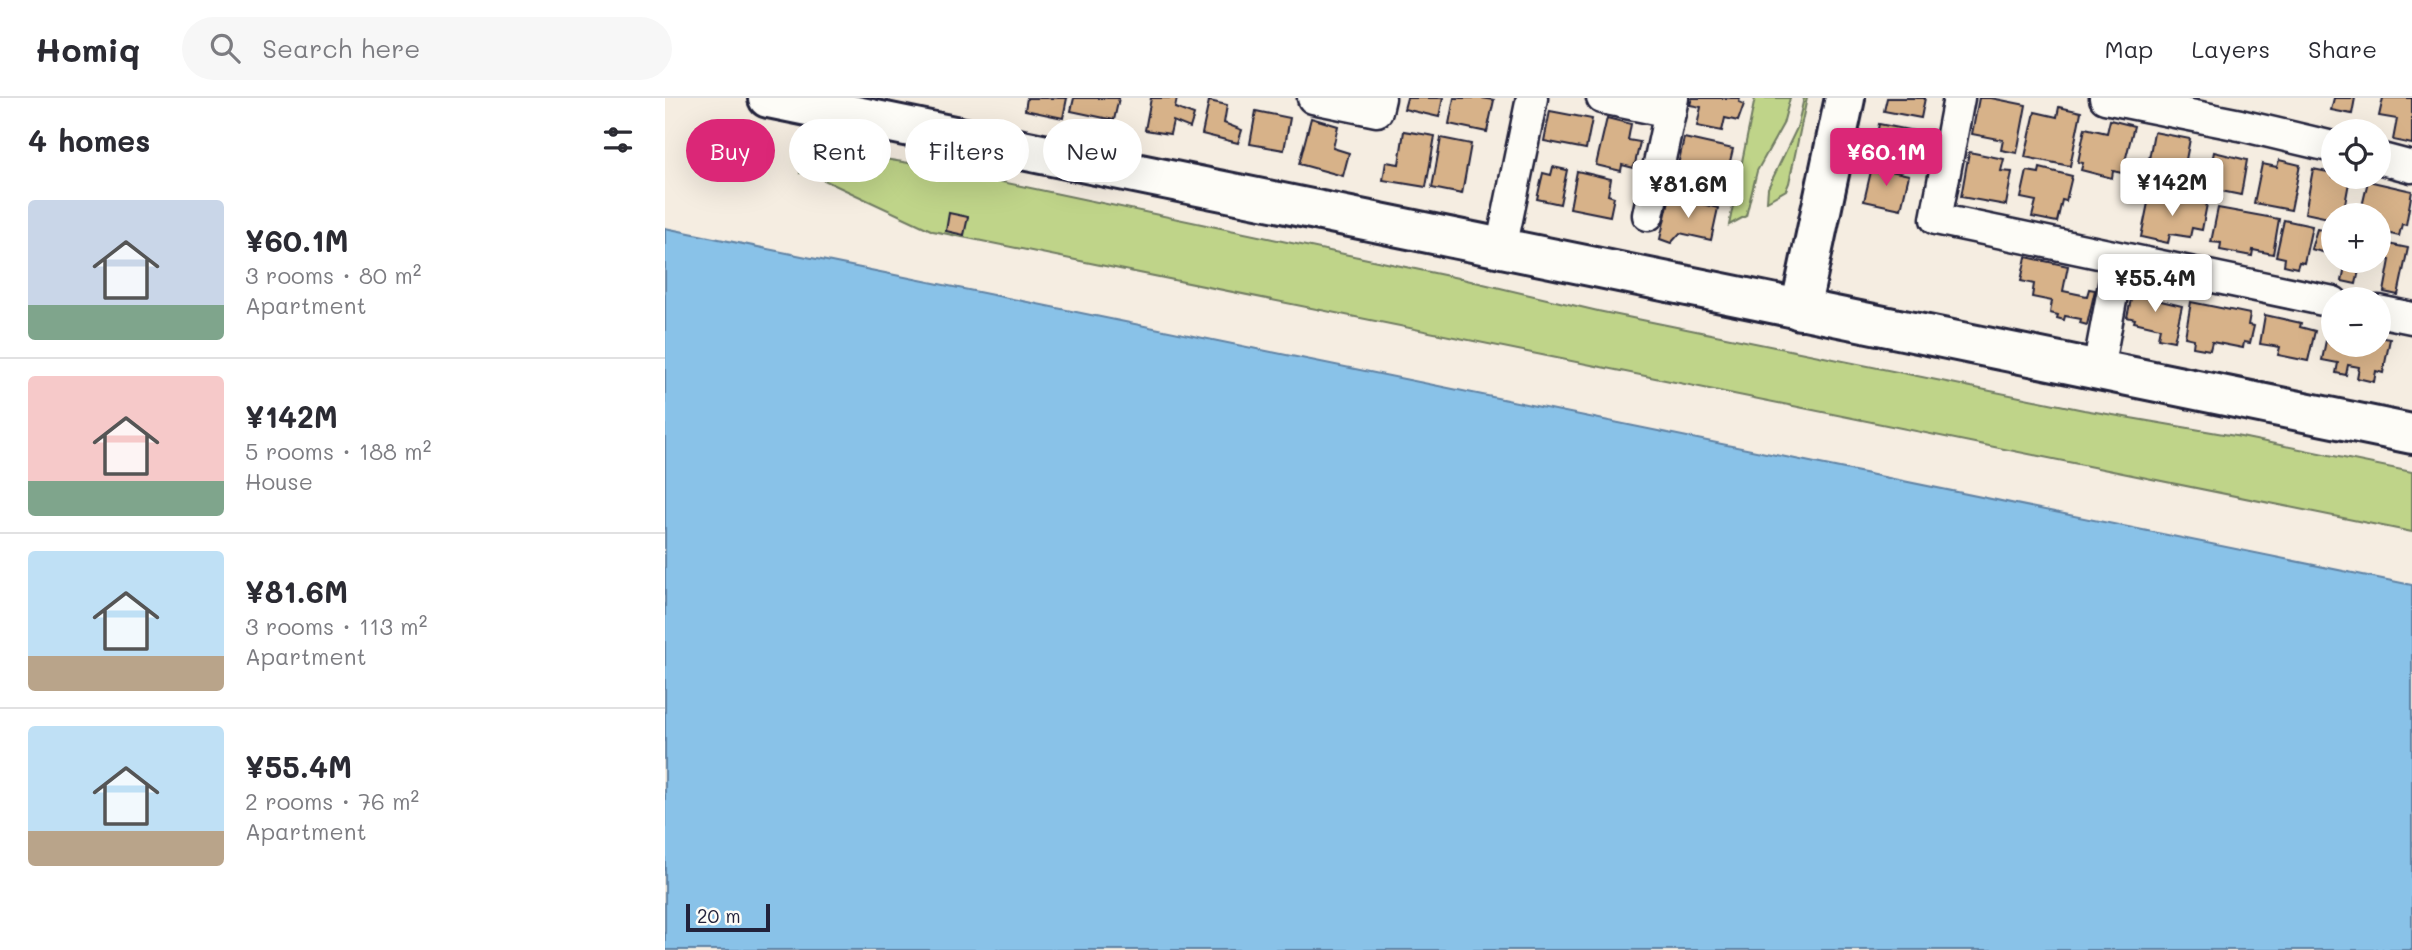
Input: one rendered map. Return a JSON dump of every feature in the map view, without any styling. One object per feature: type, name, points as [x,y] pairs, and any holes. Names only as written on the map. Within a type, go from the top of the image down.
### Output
[{"type":"street","points":[[768,98],[2412,434]]},
{"type":"street","points":[[1313,98],[1377,111],[1380,98]]},
{"type":"street","points":[[1501,249],[1532,98]]},
{"type":"street","points":[[1602,98],[1671,105],[1649,215]]},
{"type":"street","points":[[1800,310],[1845,98]]},
{"type":"street","points":[[1959,98],[1936,219],[2321,300]]},
{"type":"street","points":[[2105,98],[2241,125],[2321,145]]},
{"type":"street","points":[[2391,162],[2412,167]]},
{"type":"street","points":[[2098,369],[2119,258]]},
{"type":"street","points":[[2391,314],[2412,318]]},
{"type":"green space","points":[[1755,98],[1790,98],[1783,124],[1757,171],[1746,216],[1729,225]]},
{"type":"green space","points":[[1804,98],[1807,98],[1789,183],[1786,190],[1767,201],[1768,188],[1797,128]]},
{"type":"green space","points":[[891,160],[905,162],[905,182],[1002,182],[1458,278],[1598,311],[2084,410],[2241,437],[2412,472],[2412,532],[933,231],[828,182],[891,182]]},
{"type":"water","points":[[665,228],[2412,585],[2412,950],[665,950]]},
{"type":"building","points":[[1027,98],[1067,98],[1063,118],[1025,110]]},
{"type":"building","points":[[1074,98],[1119,98],[1114,119],[1071,111]]},
{"type":"building","points":[[1151,98],[1177,98],[1175,108],[1194,115],[1190,128],[1173,121],[1170,134],[1145,130]]},
{"type":"building","points":[[1407,98],[1443,98],[1439,117],[1404,109]]},
{"type":"building","points":[[1454,98],[1494,100],[1487,132],[1449,124]]},
{"type":"building","points":[[1692,98],[1740,98],[1739,102],[1744,104],[1738,121],[1725,118],[1722,131],[1697,126],[1701,107],[1690,105]]},
{"type":"building","points":[[1887,98],[1925,98],[1921,118],[1884,111]]},
{"type":"building","points":[[1979,98],[2026,105],[2017,153],[2001,150],[2003,140],[1972,134]]},
{"type":"building","points":[[2334,98],[2355,98],[2352,114],[2331,110]]},
{"type":"building","points":[[2383,98],[2412,98],[2412,144],[2393,140],[2397,119],[2379,116]]},
{"type":"building","points":[[1209,101],[1227,105],[1224,123],[1242,130],[1238,143],[1202,134]]},
{"type":"building","points":[[2059,107],[2081,112],[2070,166],[2025,157],[2035,112],[2057,117]]},
{"type":"building","points":[[1256,111],[1290,118],[1284,150],[1250,144]]},
{"type":"building","points":[[1550,111],[1592,119],[1586,149],[1544,141]]},
{"type":"building","points":[[1311,118],[1338,126],[1333,148],[1349,153],[1343,176],[1299,164]]},
{"type":"building","points":[[1607,118],[1631,124],[1628,140],[1640,142],[1634,168],[1622,165],[1621,171],[1596,165]]},
{"type":"building","points":[[2110,120],[2134,126],[2122,173],[2113,171],[2112,178],[2081,170],[2083,163],[2078,162],[2085,128],[2107,133]]},
{"type":"building","points":[[1879,124],[1919,132],[1913,161],[1901,159],[1899,165],[1872,160]]},
{"type":"building","points":[[1404,131],[1435,136],[1426,187],[1383,180],[1386,162],[1399,164]]},
{"type":"building","points":[[2154,132],[2190,139],[2184,170],[2194,172],[2190,190],[2145,181]]},
{"type":"building","points":[[1441,138],[1471,144],[1462,194],[1432,188]]},
{"type":"building","points":[[1684,138],[1733,149],[1723,191],[1688,182],[1692,169],[1678,165]]},
{"type":"building","points":[[1969,152],[2004,159],[2001,171],[2012,172],[2006,205],[1961,197]]},
{"type":"building","points":[[2214,152],[2247,160],[2241,195],[2206,188]]},
{"type":"building","points":[[2279,160],[2300,165],[2291,210],[2254,203],[2262,164],[2277,167]]},
{"type":"building","points":[[1553,167],[1567,170],[1560,204],[1537,199],[1543,173],[1551,175]]},
{"type":"building","points":[[1872,167],[1909,175],[1901,209],[1864,201]]},
{"type":"building","points":[[2040,168],[2072,176],[2057,222],[2032,217],[2036,201],[2021,198],[2027,171],[2039,173]]},
{"type":"building","points":[[2313,169],[2321,171],[2321,189],[2348,189],[2345,203],[2321,203],[2321,216],[2305,213]]},
{"type":"building","points":[[1577,171],[1611,179],[1608,195],[1614,197],[1610,216],[1570,208]]},
{"type":"building","points":[[2391,186],[2412,191],[2406,225],[2402,224],[2399,236],[2391,234],[2391,203],[2363,203],[2366,189],[2391,189]]},
{"type":"building","points":[[2150,193],[2207,204],[2202,230],[2192,228],[2190,237],[2170,234],[2168,243],[2141,237]]},
{"type":"building","points":[[1670,196],[1718,208],[1711,240],[1680,233],[1671,243],[1660,239]]},
{"type":"building","points":[[2218,208],[2279,219],[2273,254],[2253,250],[2252,256],[2220,250],[2221,243],[2211,242]]},
{"type":"building","points":[[949,213],[968,217],[964,235],[946,231]]},
{"type":"building","points":[[2284,220],[2312,226],[2304,263],[2299,262],[2297,268],[2284,265],[2285,258],[2276,256]]},
{"type":"building","points":[[2317,229],[2321,230],[2321,252],[2311,249]]},
{"type":"building","points":[[2391,245],[2408,248],[2398,295],[2391,294],[2391,287],[2385,287],[2388,273],[2391,273]]},
{"type":"building","points":[[2026,257],[2068,266],[2063,291],[2087,296],[2089,289],[2095,290],[2087,325],[2080,323],[2081,319],[2065,316],[2064,320],[2057,318],[2058,315],[2050,313],[2052,301],[2032,297],[2034,284],[2021,281]]},
{"type":"building","points":[[2344,273],[2358,273],[2356,284],[2342,281]]},
{"type":"building","points":[[2135,282],[2143,283],[2140,296],[2182,306],[2174,341],[2158,338],[2160,328],[2134,322],[2135,319],[2127,317]]},
{"type":"building","points":[[2191,302],[2250,314],[2248,325],[2254,326],[2250,343],[2244,342],[2243,348],[2212,342],[2210,350],[2193,347],[2194,339],[2185,337]]},
{"type":"building","points":[[2265,315],[2301,323],[2300,327],[2315,331],[2308,361],[2278,355],[2280,347],[2260,344]]},
{"type":"building","points":[[2323,357],[2386,357],[2383,373],[2376,371],[2374,382],[2357,378],[2359,367],[2348,365],[2346,375],[2336,373],[2338,363],[2322,360]]}]
